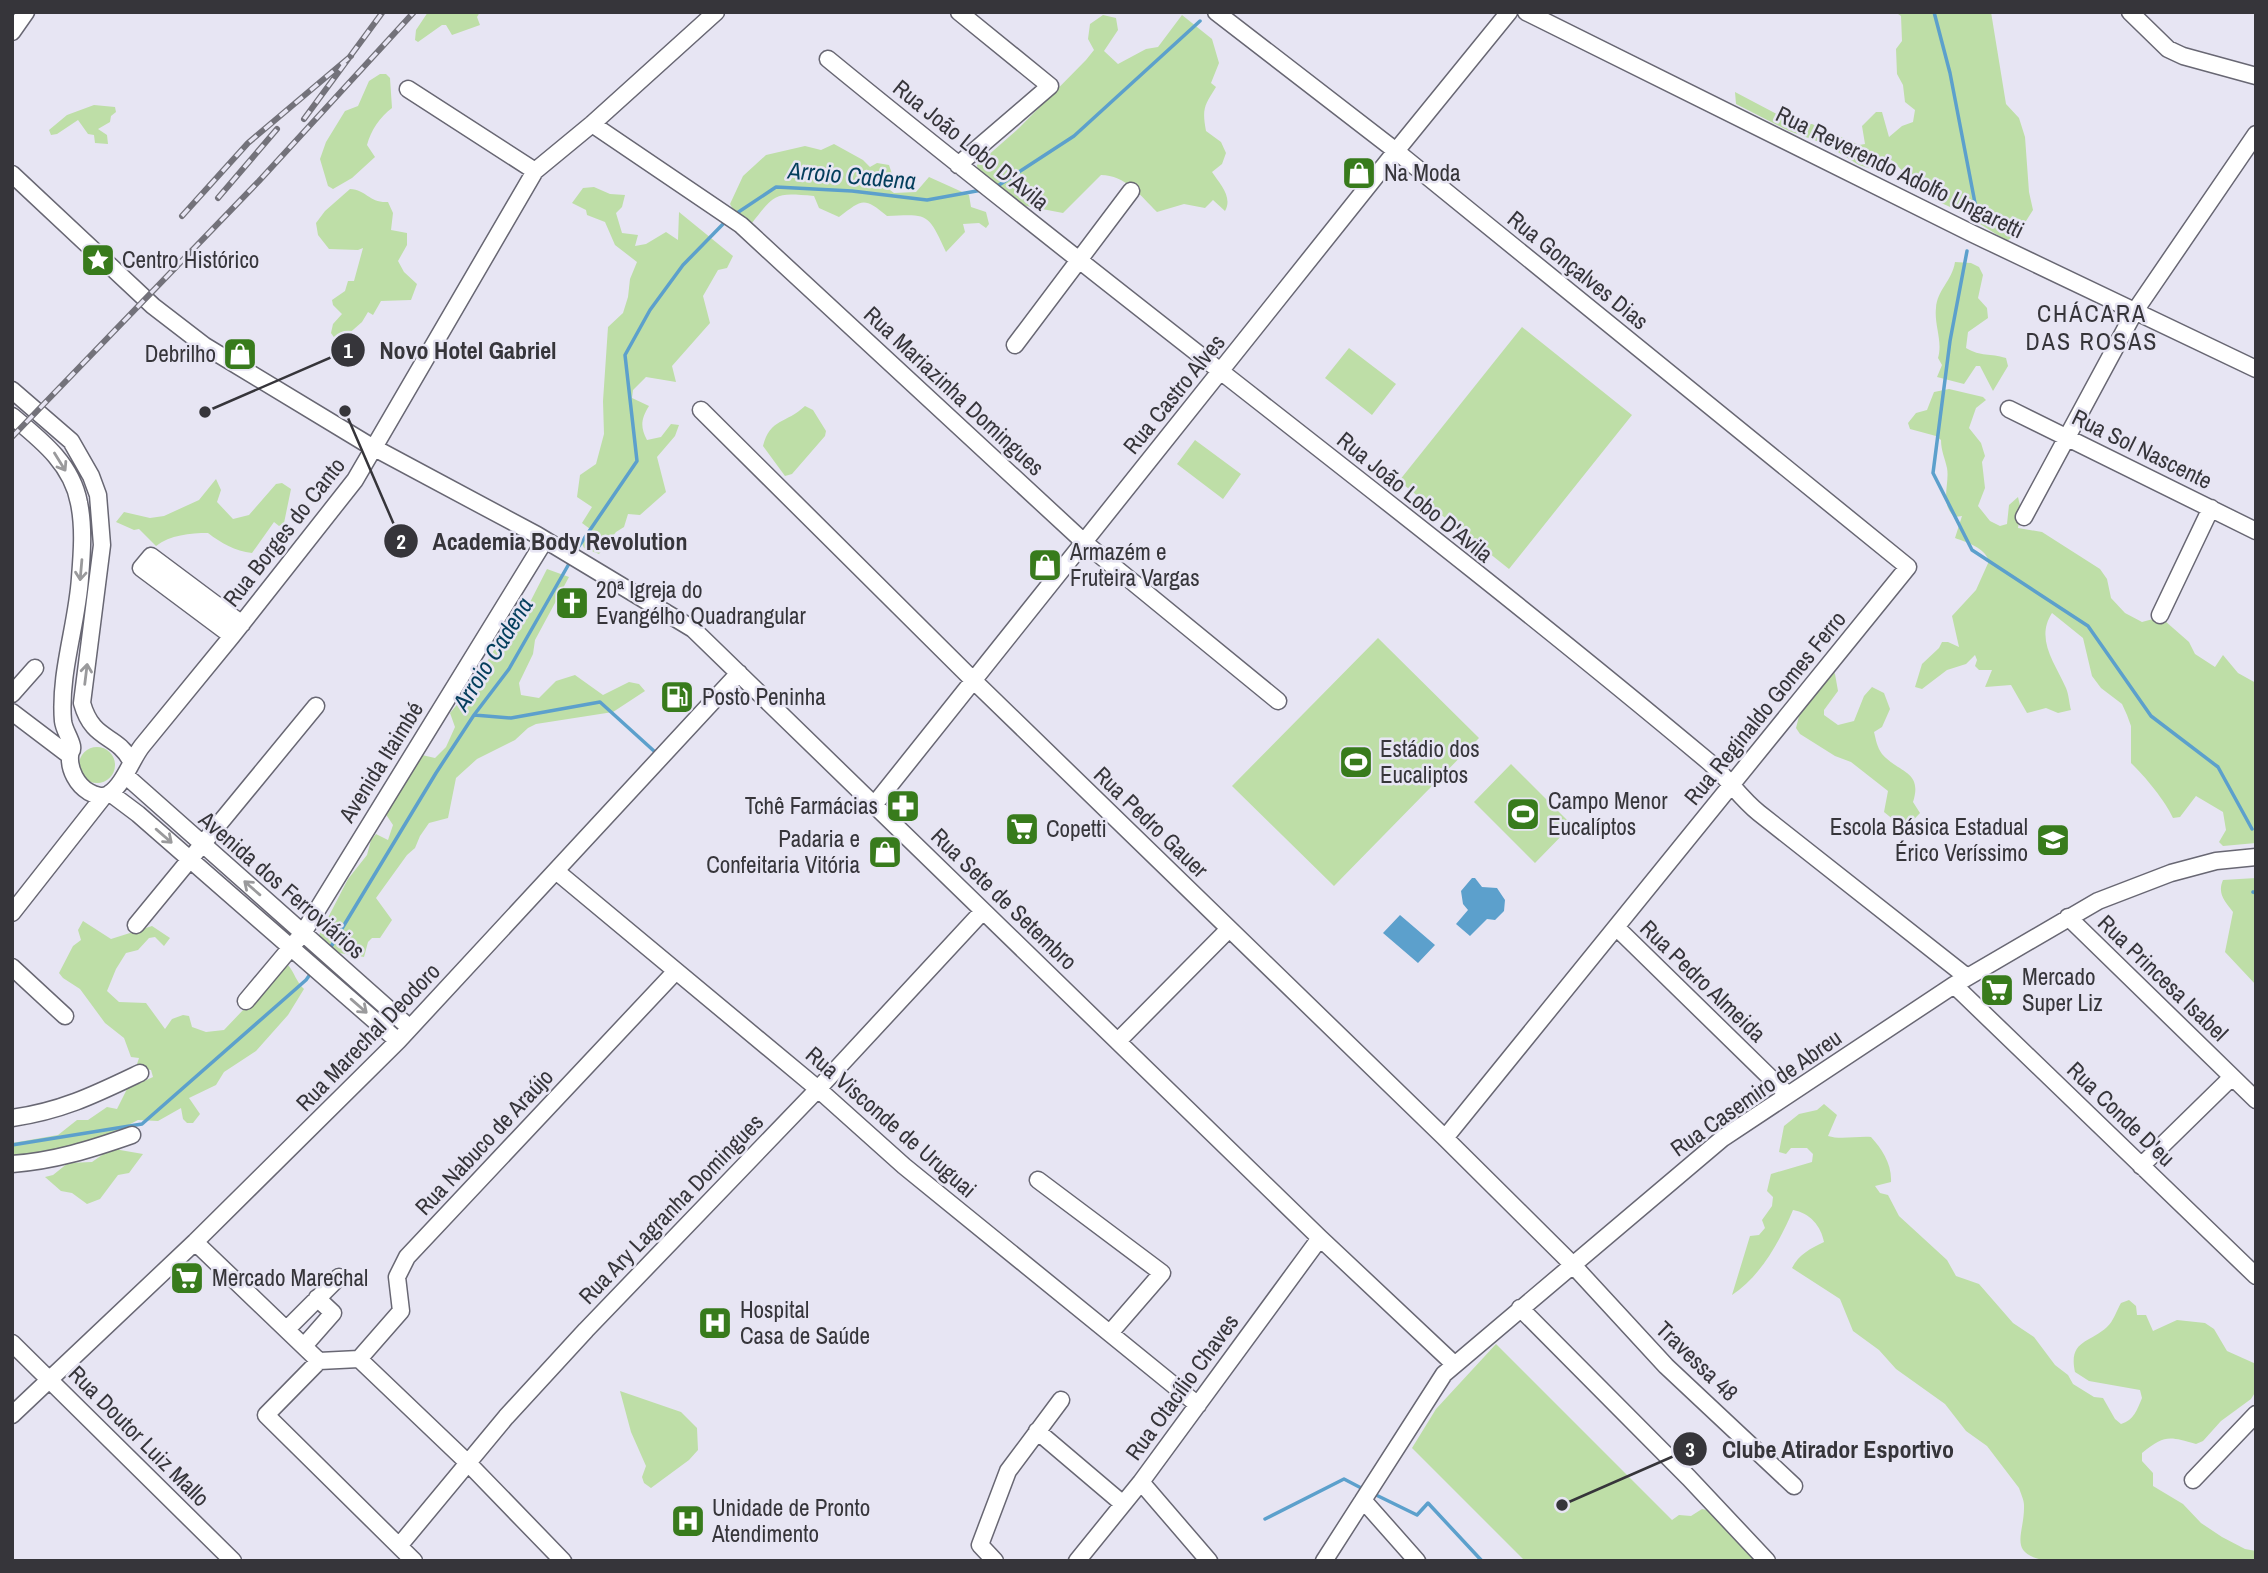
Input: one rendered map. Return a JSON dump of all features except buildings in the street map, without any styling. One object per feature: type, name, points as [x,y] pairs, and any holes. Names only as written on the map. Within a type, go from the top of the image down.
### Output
[{"type":"street","points":[[12,32],[26,12]]},
{"type":"street","name":"Rua Borges do Canto","points":[[128,768],[355,480],[536,171],[716,12]]},
{"type":"street","points":[[958,165],[1050,86],[959,12]]},
{"type":"street","name":"Rua Gonçalves Dias","points":[[1216,12],[1396,151],[1908,567]]},
{"type":"street","name":"Rua Castro Alves","points":[[874,805],[1509,12]]},
{"type":"street","name":"Rua Reverendo Adolfo Ungaretti","points":[[1526,12],[1971,233],[2256,369]]},
{"type":"street","points":[[2130,12],[2168,49],[2256,76]]},
{"type":"street","name":"Rua João Lobo D'Avila","points":[[828,59],[992,193],[1222,371],[1712,765],[1759,813],[1960,981]]},
{"type":"street","points":[[408,89],[536,171]]},
{"type":"street","name":"Rua Mariazinha Domingues","points":[[592,124],[741,225],[1085,543],[1278,701]]},
{"type":"street","points":[[2024,517],[2135,311],[2256,134]]},
{"type":"street","name":"Rua Sete de Setembro","points":[[12,174],[153,306],[205,346],[375,448],[545,540],[693,629],[1320,1238],[1454,1364]]},
{"type":"street","points":[[1015,345],[1131,191]]},
{"type":"street","name":"Avenida dos Ferroviários","points":[[12,390],[71,441],[91,475],[98,495],[102,545],[82,703],[86,719],[101,736],[126,752],[128,768],[202,844],[410,1028]]},
{"type":"street","name":"Rua Sol Nascente","points":[[2009,409],[2256,531]]},
{"type":"street","name":"Rua Pedro Gauer","points":[[701,410],[974,681],[1446,1138],[1572,1265]]},
{"type":"street","name":"Avenida dos Ferroviários","points":[[12,416],[54,452],[69,476],[79,502],[82,557],[62,696],[63,724],[72,752],[72,772],[81,786],[91,794],[107,795],[138,814],[398,1041]]},
{"type":"street","points":[[2160,615],[2211,508]]},
{"type":"street","name":"Avenida Itaimbé","points":[[246,1001],[309,938],[545,540]]},
{"type":"street","points":[[151,556],[237,630],[141,568],[151,556]]},
{"type":"street","name":"Rua Reginaldo Gomes Ferro","points":[[1446,1138],[1908,567]]},
{"type":"street","points":[[12,694],[35,668]]},
{"type":"street","name":"Rua Marechal Deodoro","points":[[12,1415],[195,1242],[398,1041],[739,673]]},
{"type":"street","points":[[136,925],[316,706]]},
{"type":"street","points":[[14,717],[72,752],[86,739],[101,736]]},
{"type":"street","points":[[12,913],[128,768]]},
{"type":"street","name":"Rua Casemiro de Abreu","points":[[1324,1561],[1444,1374],[1723,1138],[1960,981],[2098,901],[2171,873],[2216,861],[2256,857]]},
{"type":"street","name":"Rua Visconde de Uruguai","points":[[556,871],[818,1089],[904,1166],[1198,1405]]},
{"type":"street","name":"Rua Ary Lagranha Domingues","points":[[399,1546],[468,1463],[586,1330],[818,1089],[984,911]]},
{"type":"street","name":"Rua Princesa Isabel","points":[[2068,918],[2256,1100]]},
{"type":"street","name":"Rua Pedro Almeida","points":[[1616,928],[1788,1096]]},
{"type":"street","points":[[1118,1041],[1229,929]]},
{"type":"street","points":[[12,967],[65,1016]]},
{"type":"street","name":"Rua Nabuco de Araújo","points":[[359,1359],[401,1311],[397,1277],[407,1257],[676,971]]},
{"type":"street","name":"Rua Conde D'eu","points":[[1960,981],[2141,1166],[2256,1276]]},
{"type":"street","points":[[12,1118],[41,1114],[81,1102],[140,1073]]},
{"type":"street","points":[[2141,1166],[2232,1077]]},
{"type":"street","points":[[12,1164],[41,1162],[91,1150],[132,1135]]},
{"type":"street","points":[[1038,1180],[1162,1273],[1110,1333]]},
{"type":"street","name":"Rua Otacílio Chaves","points":[[1077,1561],[1141,1482],[1320,1238]]},
{"type":"street","points":[[195,1242],[319,1361]]},
{"type":"street","name":"Travessa 48","points":[[1572,1265],[1666,1366],[1794,1486]]},
{"type":"street","points":[[287,1329],[339,1277]]},
{"type":"street","points":[[304,1346],[333,1313],[317,1298]]},
{"type":"street","points":[[1520,1308],[1689,1478],[1767,1561]]},
{"type":"street","name":"Rua Doutor Luiz Mallo","points":[[12,1343],[233,1561]]},
{"type":"street","points":[[414,1561],[266,1415],[319,1361],[359,1359],[468,1463],[563,1561]]},
{"type":"street","points":[[995,1561],[980,1545],[1008,1471],[1061,1400]]},
{"type":"street","points":[[2193,1480],[2256,1414]]},
{"type":"street","points":[[1037,1431],[1123,1504]]},
{"type":"street","points":[[1141,1482],[1209,1561]]},
{"type":"street","points":[[1363,1500],[1417,1561]]},
{"type":"green space","points":[[428,12],[480,12],[477,17],[480,25],[452,35],[446,25],[442,25],[418,42],[415,40],[416,30]]},
{"type":"green space","points":[[1895,12],[1991,12],[2006,104],[2019,118],[2025,137],[2033,210],[2019,232],[2007,241],[1961,212],[1937,201],[1893,161],[1887,158],[1871,169],[1859,165],[1825,144],[1789,131],[1736,104],[1735,92],[1794,123],[1812,124],[1859,145],[1865,144],[1862,126],[1876,112],[1882,112],[1889,137],[1902,126],[1913,122],[1915,110],[1905,102],[1903,85],[1897,74],[1896,49],[1902,41],[1901,16]]},
{"type":"green space","points":[[1103,15],[1116,18],[1118,30],[1104,51],[1118,64],[1146,49],[1158,47],[1182,15],[1212,39],[1219,63],[1211,83],[1216,87],[1207,103],[1204,118],[1206,131],[1221,142],[1226,153],[1222,164],[1212,172],[1227,196],[1225,211],[1213,200],[1205,208],[1184,204],[1157,212],[1125,182],[1101,175],[1063,213],[1021,205],[978,173],[977,165],[1019,128],[1094,50],[1088,39],[1090,24]]},
{"type":"green space","points":[[380,74],[386,74],[390,78],[392,108],[377,124],[369,139],[367,145],[375,157],[352,178],[333,189],[328,186],[320,159],[326,142],[345,111],[358,106],[369,81]]},
{"type":"green space","points":[[94,105],[115,107],[116,112],[111,116],[110,122],[98,129],[107,135],[108,144],[95,143],[94,135],[88,134],[78,120],[51,135],[49,130],[67,115]]},
{"type":"green space","points":[[834,144],[863,160],[870,167],[877,163],[889,165],[893,177],[890,190],[894,193],[916,192],[929,177],[969,195],[971,207],[986,212],[989,224],[986,228],[979,223],[963,224],[965,232],[946,252],[926,219],[911,215],[887,216],[867,203],[858,204],[839,217],[819,208],[814,196],[784,195],[766,205],[752,223],[738,219],[730,204],[743,176],[766,155],[805,146],[821,150]]},
{"type":"green space","points":[[594,187],[610,194],[625,195],[622,207],[616,213],[622,233],[638,235],[635,246],[646,244],[666,232],[678,240],[679,212],[733,256],[727,268],[718,270],[703,296],[710,323],[672,366],[676,382],[646,377],[633,390],[632,398],[649,406],[642,423],[647,440],[661,437],[671,424],[679,425],[675,436],[657,457],[666,492],[640,515],[628,514],[624,527],[616,532],[599,554],[584,548],[581,541],[590,529],[582,523],[592,507],[577,497],[580,475],[596,464],[604,434],[603,401],[608,327],[623,313],[630,279],[637,262],[615,245],[605,222],[587,215],[586,210],[572,203],[583,188]]},
{"type":"green space","points":[[350,189],[376,201],[388,202],[393,213],[391,230],[407,233],[407,245],[398,261],[404,272],[417,284],[411,300],[381,301],[373,315],[368,312],[362,322],[338,343],[331,333],[333,324],[342,314],[332,300],[345,291],[348,281],[354,281],[363,248],[329,249],[318,235],[316,223],[325,211]]},
{"type":"green space","points":[[1955,262],[1971,263],[1979,267],[1983,275],[1978,298],[1987,308],[1988,318],[1968,332],[1966,348],[1976,353],[2006,358],[2008,366],[1993,391],[1980,366],[1976,366],[1964,384],[1937,377],[1942,365],[1938,358],[1940,345],[1937,302]]},
{"type":"green space","points":[[1522,327],[1632,415],[1509,569],[1399,481]]},
{"type":"green space","points":[[1349,348],[1396,384],[1372,415],[1325,378]]},
{"type":"green space","points":[[1949,389],[1986,400],[1976,408],[1969,428],[1981,443],[1985,456],[1982,462],[1985,488],[1978,506],[1990,521],[2000,526],[2007,524],[2009,505],[2018,497],[2021,510],[2018,528],[2042,532],[2100,569],[2107,579],[2111,598],[2125,613],[2142,622],[2153,619],[2165,621],[2189,642],[2195,654],[2215,667],[2223,655],[2238,673],[2256,683],[2256,843],[2223,846],[2219,842],[2226,830],[2223,812],[2196,796],[2180,817],[2173,818],[2154,789],[2131,763],[2131,726],[2122,704],[2101,688],[2092,676],[2083,638],[2052,613],[2045,632],[2046,642],[2067,691],[2071,710],[2058,713],[2046,708],[2027,713],[2011,685],[1985,687],[1992,670],[1979,670],[1975,666],[1975,655],[1966,664],[1947,670],[1922,689],[1915,687],[1922,664],[1942,642],[1959,647],[1952,616],[1976,590],[1989,561],[1979,549],[1955,538],[1962,516],[1955,517],[1947,506],[1948,474],[1941,440],[1910,429],[1908,423],[1916,413],[1927,410],[1934,392]]},
{"type":"green space","points":[[805,406],[813,410],[826,431],[825,436],[792,474],[785,476],[763,446],[774,426]]},
{"type":"green space","points":[[1195,440],[1241,474],[1223,499],[1177,464]]},
{"type":"green space","points":[[216,479],[221,490],[217,502],[233,519],[249,515],[276,484],[282,483],[291,489],[284,523],[279,526],[274,522],[252,553],[229,546],[208,533],[180,535],[156,546],[139,529],[134,530],[116,522],[124,512],[150,518],[164,516],[199,500]]},
{"type":"green space","points":[[547,569],[569,577],[535,640],[533,654],[519,683],[521,695],[539,698],[556,681],[575,675],[603,695],[629,682],[639,684],[645,691],[613,712],[536,724],[515,740],[477,759],[456,778],[448,818],[429,823],[415,848],[376,898],[392,920],[380,938],[372,938],[368,942],[364,957],[327,951],[317,939],[348,879],[367,855],[371,840],[376,834],[388,840],[393,825],[385,813],[422,755],[435,758],[446,747],[455,727],[450,713],[471,688],[502,637],[525,612]]},
{"type":"green space","name":"Estádio dos Eucaliptos","points":[[1378,638],[1479,738],[1334,886],[1232,786]]},
{"type":"green space","points":[[1833,671],[1838,691],[1824,710],[1824,715],[1838,725],[1854,721],[1864,696],[1872,687],[1884,693],[1890,709],[1882,727],[1874,732],[1877,743],[1882,754],[1912,778],[1915,784],[1913,802],[1920,813],[1905,829],[1884,812],[1888,791],[1851,762],[1835,756],[1800,734],[1796,728],[1801,708],[1808,704],[1807,700]]},
{"type":"green space","points":[[97,747],[110,752],[115,765],[110,778],[97,783],[84,778],[79,765],[84,752]]},
{"type":"green space","name":"Campo Menor Eucalíptos","points":[[1511,764],[1572,825],[1535,863],[1474,802]]},
{"type":"green space","points":[[2256,878],[2256,985],[2225,952],[2233,912],[2221,889],[2223,880]]},
{"type":"green space","points":[[83,921],[111,939],[152,926],[170,938],[164,946],[155,937],[149,938],[138,950],[126,953],[107,991],[119,1002],[146,1003],[165,1029],[172,1019],[183,1015],[189,1016],[192,1027],[206,1032],[224,1030],[258,999],[267,985],[288,965],[304,989],[288,1015],[256,1051],[224,1072],[216,1085],[189,1098],[200,1114],[193,1123],[187,1123],[183,1119],[181,1108],[158,1121],[138,1120],[94,1143],[12,1161],[12,1143],[58,1135],[77,1120],[88,1120],[107,1107],[117,1109],[127,1089],[153,1077],[151,1070],[137,1064],[139,1058],[131,1057],[124,1038],[105,1023],[80,989],[59,973],[73,946],[81,940],[78,930]]},
{"type":"green space","points":[[1824,1104],[1837,1115],[1828,1136],[1871,1137],[1882,1152],[1890,1169],[1891,1182],[1875,1186],[1880,1193],[1888,1195],[1899,1216],[1947,1260],[1956,1276],[1979,1284],[2013,1323],[2034,1337],[2073,1384],[2094,1397],[2103,1398],[2121,1424],[2129,1420],[2137,1410],[2142,1398],[2140,1390],[2089,1381],[2075,1372],[2074,1362],[2078,1348],[2109,1325],[2121,1303],[2129,1300],[2136,1306],[2137,1315],[2146,1315],[2153,1331],[2177,1320],[2205,1323],[2214,1329],[2227,1351],[2256,1364],[2256,1391],[2251,1399],[2221,1421],[2203,1441],[2196,1444],[2173,1439],[2162,1440],[2142,1453],[2142,1461],[2153,1473],[2153,1486],[2183,1504],[2201,1523],[2222,1537],[2245,1549],[2256,1551],[2256,1561],[2050,1561],[2027,1554],[2022,1549],[2021,1542],[2024,1505],[2019,1488],[1987,1446],[1966,1431],[1945,1404],[1896,1369],[1879,1350],[1853,1331],[1840,1299],[1792,1268],[1802,1255],[1824,1242],[1817,1226],[1805,1214],[1793,1210],[1768,1257],[1752,1278],[1732,1295],[1750,1236],[1759,1235],[1765,1228],[1762,1220],[1772,1206],[1773,1197],[1767,1191],[1771,1174],[1812,1162],[1813,1154],[1807,1148],[1791,1148],[1786,1154],[1779,1152],[1784,1126],[1799,1114],[1817,1110]]},
{"type":"green space","points":[[115,1146],[120,1150],[143,1154],[129,1173],[118,1175],[100,1199],[87,1204],[72,1193],[61,1191],[45,1177],[53,1175],[68,1163],[92,1162]]},
{"type":"green space","points":[[1496,1344],[1672,1520],[1679,1515],[1691,1516],[1702,1509],[1716,1512],[1771,1561],[1525,1561],[1412,1448],[1436,1409]]},
{"type":"green space","points":[[620,1391],[681,1412],[697,1428],[698,1450],[689,1460],[651,1488],[644,1483],[642,1477],[646,1466],[631,1432]]},
{"type":"water","points":[[1472,878],[1482,887],[1497,888],[1505,900],[1504,911],[1495,920],[1487,919],[1470,936],[1456,924],[1468,910],[1463,904],[1461,891]]},
{"type":"water","points":[[1400,915],[1435,945],[1418,963],[1383,933]]},
{"type":"waterway","points":[[1934,12],[1950,73],[1975,203],[1972,227]]},
{"type":"waterway","name":"Arroio Cadena","points":[[996,187],[1074,136],[1200,21]]},
{"type":"waterway","name":"Arroio Cadena","points":[[734,215],[776,187],[852,191],[927,200],[982,190]]},
{"type":"waterway","name":"Arroio Cadena","points":[[575,552],[637,461],[625,355],[650,310],[683,265],[725,222]]},
{"type":"waterway","points":[[1967,251],[1950,341],[1933,473],[1972,550],[2088,626],[2151,716],[2218,767],[2252,829]]},
{"type":"waterway","name":"Arroio Cadena","points":[[329,950],[436,773],[474,715],[509,669],[570,562]]},
{"type":"waterway","points":[[474,715],[511,718],[600,702],[654,751]]},
{"type":"waterway","name":"Arroio Cadena","points":[[12,1145],[142,1124],[311,973]]},
{"type":"waterway","points":[[1265,1519],[1344,1479],[1365,1490]]},
{"type":"waterway","points":[[1372,1493],[1417,1515],[1428,1503],[1482,1561]]},
{"type":"railway","points":[[12,437],[259,181],[414,12]]},
{"type":"railway","points":[[304,119],[382,13]]},
{"type":"railway","points":[[182,216],[248,143],[351,56]]},
{"type":"railway","points":[[218,198],[277,129]]},
{"type":"place","name":"Na Moda","points":[[1359,173]]},
{"type":"place","name":"Centro Histórico","points":[[98,260]]},
{"type":"place","name":"Debrilho","points":[[240,354]]},
{"type":"place","name":"Academia Body Revolution","points":[[345,411]]},
{"type":"place","name":"Novo Hotel Gabriel","points":[[205,412]]},
{"type":"place","name":"Armazém e Fruteira Vargas","points":[[1045,565]]},
{"type":"place","name":"20ª Igreja do Evangélho Quadrangular","points":[[572,603]]},
{"type":"place","name":"Posto Peninha","points":[[677,697]]},
{"type":"place","name":"Estádio dos Eucaliptos","points":[[1356,762]]},
{"type":"place","name":"Tchê Farmácias","points":[[903,806]]},
{"type":"place","name":"Campo Menor Eucalíptos","points":[[1523,814]]},
{"type":"place","name":"Copetti","points":[[1022,829]]},
{"type":"place","name":"Escola Básica Estadual Érico Veríssimo","points":[[2053,840]]},
{"type":"place","name":"Padaria e Confeitaria Vitória","points":[[885,852]]},
{"type":"place","name":"Mercado Super Liz","points":[[1997,990]]},
{"type":"place","name":"Mercado Marechal","points":[[187,1278]]},
{"type":"place","name":"Hospital Casa de Saúde","points":[[715,1323]]},
{"type":"place","name":"Clube Atirador Esportivo","points":[[1562,1505]]},
{"type":"place","name":"Unidade de Pronto Atendimento","points":[[688,1521]]},
{"type":"district","name":"CHÁCARA DAS ROSAS","points":[[2092,328]]}]
